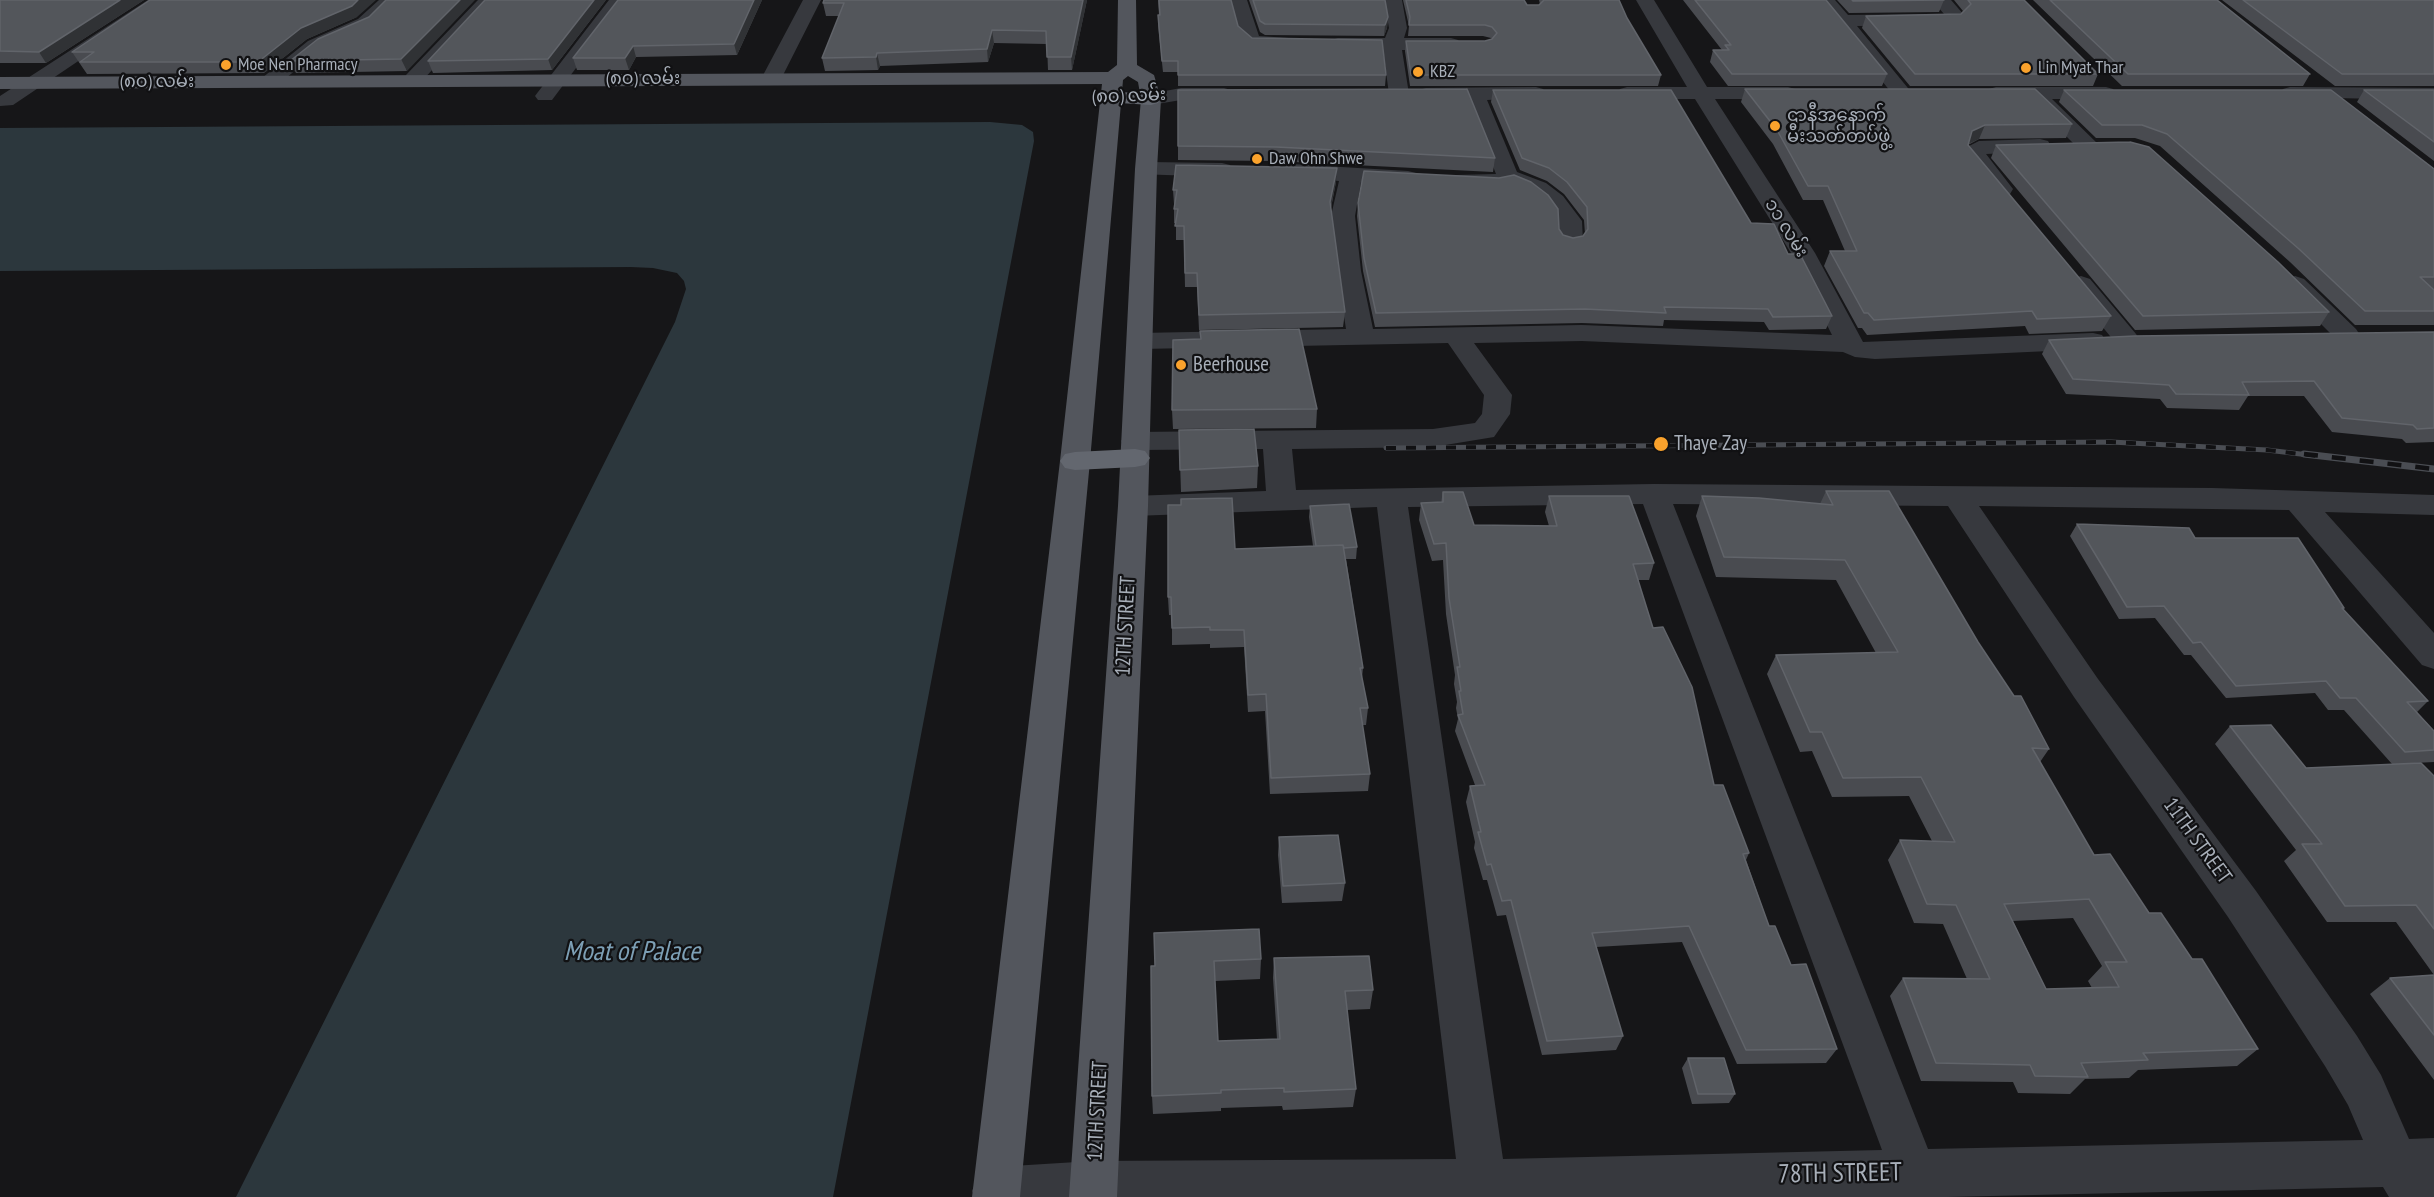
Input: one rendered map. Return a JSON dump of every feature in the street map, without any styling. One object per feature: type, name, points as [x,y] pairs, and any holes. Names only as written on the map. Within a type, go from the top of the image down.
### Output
[{"type":"highway","name":"(၈၀) လမ်း","points":[[1110,85],[1149,89]]},
{"type":"highway","points":[[1075,461],[1135,450]]},
{"type":"main road","points":[[996,1194],[1075,461],[1110,85],[1127,0]]},
{"type":"main road","name":"(၈၀) လမ်း","points":[[33,83],[771,79],[1110,85]]},
{"type":"main road","points":[[1110,85],[1149,89]]},
{"type":"main road","name":"12TH STREET","points":[[1093,1191],[1133,506],[1149,89]]},
{"type":"main road","name":"(၈၀) လမ်း","points":[[2,95],[1066,98]]},
{"type":"street","points":[[2,95],[33,83],[159,0]]},
{"type":"street","points":[[269,82],[315,45],[365,23],[390,0]]},
{"type":"street","points":[[413,80],[488,0]]},
{"type":"street","points":[[545,96],[618,0]]},
{"type":"street","points":[[771,79],[812,0]]},
{"type":"street","points":[[1238,0],[1249,36],[1260,43],[1472,44]]},
{"type":"street","points":[[1393,0],[1398,28],[1393,59],[1399,94]]},
{"type":"street","points":[[1646,0],[1677,55],[1702,92]]},
{"type":"street","points":[[1825,0],[1902,93]]},
{"type":"street","points":[[1844,21],[1949,19],[1955,15],[1941,0]]},
{"type":"street","points":[[2301,72],[2355,114]]},
{"type":"street","points":[[1979,93],[2121,93],[2098,77]]},
{"type":"street","name":"(၈၀) လမ်း","points":[[1149,89],[1181,94],[1246,94]]},
{"type":"street","name":"၁၁ လမ်း","points":[[1702,92],[1862,347]]},
{"type":"street","points":[[1375,94],[1559,93]]},
{"type":"street","points":[[1607,93],[1810,93]]},
{"type":"street","points":[[1879,93],[1924,93]]},
{"type":"street","points":[[2013,203],[1975,157],[1975,152],[1979,148],[2100,146],[2034,93]]},
{"type":"street","points":[[2270,93],[2434,94]]},
{"type":"street","points":[[1475,94],[1508,176],[1538,188],[1555,201],[1570,221],[1571,242]]},
{"type":"street","points":[[1146,169],[1239,170]]},
{"type":"street","points":[[1275,170],[1497,182],[1506,180],[1508,176]]},
{"type":"street","points":[[1351,175],[1343,216],[1349,271],[1361,337]]},
{"type":"street","points":[[1140,341],[1582,333],[1862,347],[2138,340],[2066,267]]},
{"type":"street","points":[[2280,270],[2358,335],[2312,335]]},
{"type":"street","points":[[1135,450],[1277,440],[1433,438],[1484,430],[1497,414],[1498,395],[1455,335]]},
{"type":"street","points":[[1277,440],[1282,501]]},
{"type":"street","points":[[1133,506],[1391,497],[1654,494],[2297,500],[2434,505]]},
{"type":"street","points":[[1654,494],[1919,1185]]},
{"type":"street","points":[[1391,497],[1483,1190]]},
{"type":"street","name":"11TH STREET","points":[[1958,498],[2086,688],[2242,904],[2341,1051],[2416,1174]]},
{"type":"street","points":[[2297,500],[2434,656]]},
{"type":"street","name":"78TH STREET","points":[[996,1194],[1093,1191],[1483,1190],[1919,1185],[2416,1174]]},
{"type":"water","name":"Moat of Palace","points":[[990,122],[1022,125],[1033,132],[1034,141],[833,1197],[236,1197],[675,322],[686,289],[684,281],[677,273],[653,268],[631,267],[0,271],[0,128]]},
{"type":"building","points":[[0,0],[120,0],[39,52],[0,51]]},
{"type":"building","points":[[150,0],[358,0],[352,6],[301,28],[258,62],[80,62],[94,52],[72,52]]},
{"type":"building","points":[[386,0],[460,0],[401,59],[290,61],[318,39],[369,17]]},
{"type":"building","points":[[485,0],[594,0],[548,59],[428,61]]},
{"type":"building","points":[[618,0],[754,0],[734,44],[633,46],[625,58],[573,58]]},
{"type":"building","points":[[824,0],[1083,0],[1071,57],[1047,57],[1046,31],[992,30],[987,49],[877,53],[876,57],[822,58],[844,3],[823,3]]},
{"type":"building","points":[[1159,0],[1231,0],[1238,26],[1252,38],[1382,40],[1386,75],[1178,75],[1178,61],[1162,61]]},
{"type":"building","points":[[1253,0],[1385,0],[1388,17],[1385,25],[1265,24],[1260,21]]},
{"type":"building","points":[[1406,0],[1524,0],[1527,5],[1539,5],[1544,0],[1619,0],[1627,18],[1661,75],[1411,75],[1406,41],[1485,41],[1492,39],[1497,33],[1492,27],[1485,25],[1409,25],[1410,17]]},
{"type":"building","points":[[1695,0],[1826,0],[1887,74],[1732,74],[1713,50],[1729,50],[1725,45],[1731,45]]},
{"type":"building","points":[[1852,0],[1944,0],[1853,1]]},
{"type":"building","points":[[1968,0],[2024,0],[2098,74],[1915,74],[1866,16],[1961,14],[1971,4]]},
{"type":"building","points":[[2050,0],[2217,0],[2310,74],[2128,74]]},
{"type":"building","points":[[2243,0],[2434,0],[2434,74],[2342,74]]},
{"type":"building","points":[[1467,89],[1495,158],[1276,147],[1178,146],[1178,90]]},
{"type":"building","points":[[1745,89],[2035,89],[2072,124],[1985,125],[1972,131],[1968,145],[2111,316],[2037,319],[2032,311],[1874,320],[1868,313],[1864,313],[1830,251],[1857,251],[1828,186],[1808,186],[1777,130]]},
{"type":"building","points":[[1493,90],[1671,90],[1751,223],[1774,224],[1788,254],[1800,254],[1832,316],[1773,317],[1768,309],[1664,307],[1666,313],[1585,309],[1376,313],[1364,258],[1358,203],[1364,171],[1499,178],[1514,175],[1531,182],[1548,195],[1558,209],[1559,229],[1563,235],[1573,238],[1583,236],[1588,229],[1587,207],[1567,182],[1549,168],[1522,158]]},
{"type":"building","points":[[2064,90],[2331,90],[2434,169],[2434,277],[2420,277],[2434,290],[2434,311],[2365,311],[2299,249],[2167,134],[2142,125],[2102,125]]},
{"type":"building","points":[[2364,90],[2434,90],[2434,142]]},
{"type":"building","points":[[2130,142],[2149,147],[2278,262],[2329,312],[2143,316],[1996,145]]},
{"type":"building","points":[[1176,165],[1337,168],[1330,202],[1345,312],[1199,315],[1197,273],[1185,273],[1184,226],[1175,226],[1178,209],[1174,209],[1177,190],[1173,190]]},
{"type":"building","points":[[1299,329],[1317,409],[1172,410],[1173,340],[1201,339],[1200,331]]},
{"type":"building","points":[[2434,332],[2434,428],[2417,429],[2413,425],[2342,418],[2314,381],[2242,382],[2249,395],[2176,394],[2169,385],[2073,379],[2049,340],[2135,336]]},
{"type":"building","points":[[1254,429],[1258,466],[1180,470],[1179,430]]},
{"type":"building","points":[[1826,491],[1889,491],[1978,642],[2014,696],[2021,696],[2049,749],[2032,748],[2094,855],[2110,854],[2149,913],[2161,913],[2192,959],[2202,959],[2258,1049],[2143,1053],[2148,1060],[2081,1063],[2088,1077],[2035,1076],[2030,1065],[1936,1063],[1903,978],[1990,979],[1956,905],[1927,904],[1900,840],[1955,842],[1921,777],[1843,778],[1822,732],[1810,732],[1776,655],[1898,652],[1845,560],[1724,557],[1702,496],[1759,498],[1833,505]],"holes":[[[2089,899],[2127,962],[2105,962],[2119,987],[2046,989],[2004,904]]]},
{"type":"building","points":[[1443,492],[1463,492],[1474,525],[1557,526],[1549,496],[1629,496],[1654,563],[1633,564],[1653,628],[1663,627],[1692,687],[1714,785],[1723,785],[1749,853],[1743,854],[1769,926],[1775,926],[1791,965],[1806,964],[1837,1049],[1746,1050],[1689,926],[1592,933],[1623,1036],[1547,1041],[1511,900],[1502,901],[1491,864],[1487,865],[1478,832],[1481,832],[1470,786],[1485,785],[1458,715],[1463,714],[1457,667],[1460,667],[1449,598],[1446,543],[1434,544],[1421,503],[1443,502]]},
{"type":"building","points":[[1232,498],[1235,549],[1343,545],[1363,668],[1360,668],[1368,708],[1360,708],[1370,774],[1271,778],[1266,694],[1248,695],[1244,630],[1210,630],[1210,627],[1172,628],[1171,597],[1168,597],[1168,505],[1181,505],[1181,499]]},
{"type":"building","points":[[1349,504],[1357,547],[1316,546],[1310,506]]},
{"type":"building","points":[[2077,524],[2189,528],[2195,538],[2298,538],[2344,608],[2342,608],[2428,701],[2407,702],[2434,731],[2434,750],[2405,752],[2356,698],[2340,698],[2326,681],[2236,686],[2201,642],[2193,643],[2164,606],[2127,607]]},
{"type":"building","points":[[2271,725],[2306,768],[2421,763],[2434,776],[2434,929],[2416,905],[2345,906],[2302,844],[2322,844],[2230,726]]},
{"type":"building","points":[[1338,835],[1345,883],[1283,886],[1279,837]]},
{"type":"building","points":[[1259,929],[1261,959],[1214,961],[1218,1041],[1280,1039],[1274,958],[1369,956],[1373,990],[1345,991],[1356,1089],[1284,1092],[1284,1088],[1221,1090],[1221,1093],[1152,1096],[1151,966],[1155,966],[1154,933]]},
{"type":"building","points":[[2434,975],[2434,1035],[2390,978]]},
{"type":"building","points":[[1688,1058],[1724,1058],[1735,1094],[1698,1094]]},
{"type":"railway","points":[[1386,448],[2111,442],[2267,450],[2317,456]]},
{"type":"railway","points":[[2304,454],[2434,469]]},
{"type":"place","name":"Moe Nen Pharmacy","points":[[226,65]]},
{"type":"place","name":"Lin Myat Thar","points":[[2026,68]]},
{"type":"place","name":"KBZ","points":[[1418,72]]},
{"type":"place","name":"ဌာနီအနောက် မီးသတ်တပ်ဖွဲ့","points":[[1775,126]]},
{"type":"place","name":"Daw Ohn Shwe","points":[[1257,159]]},
{"type":"place","name":"Beerhouse","points":[[1181,365]]},
{"type":"place","name":"Thaye Zay","points":[[1661,444]]}]
